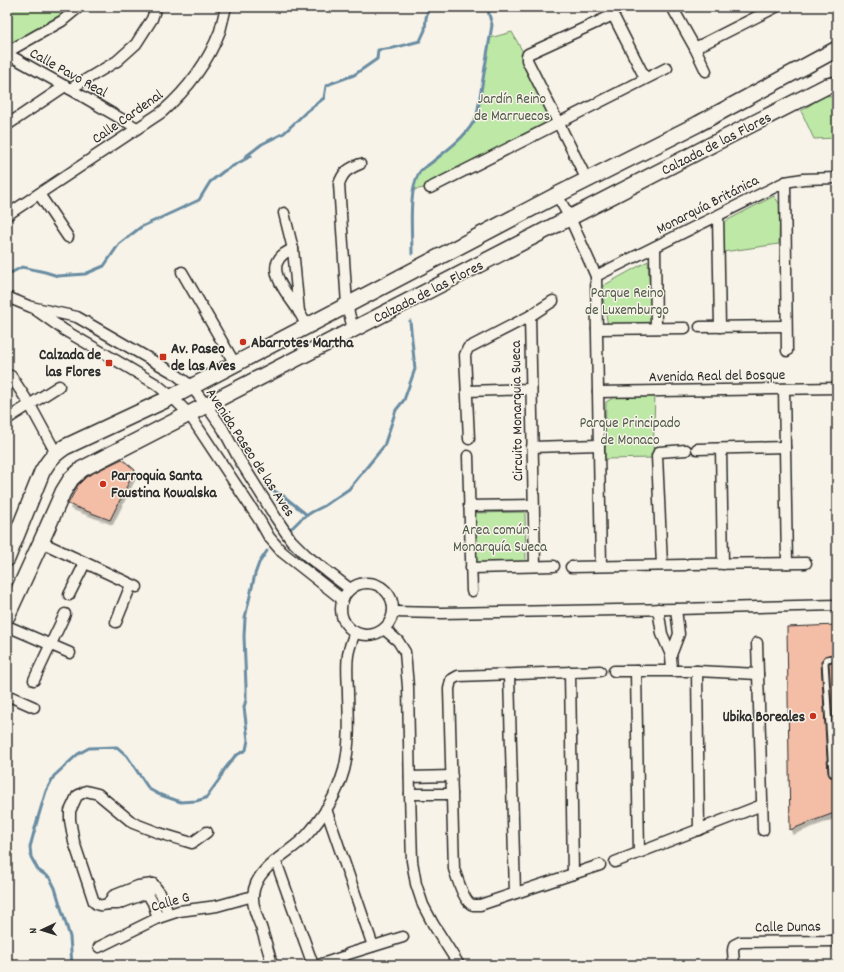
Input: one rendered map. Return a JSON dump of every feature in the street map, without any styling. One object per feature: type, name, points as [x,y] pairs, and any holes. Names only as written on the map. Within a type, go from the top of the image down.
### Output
[{"type":"street","name":"Calle Pavo Real","points":[[79,7],[62,21],[9,51],[8,53],[13,58],[137,128]]},
{"type":"street","points":[[7,125],[68,88],[117,61],[136,44],[152,19],[156,7]]},
{"type":"street","name":"Calle Cardenal","points":[[7,215],[162,112],[176,100],[191,82],[203,64],[220,31],[226,7]]},
{"type":"street","points":[[672,7],[706,71]]},
{"type":"street","points":[[695,48],[776,7]]},
{"type":"street","points":[[586,180],[526,56],[611,11],[645,78]]},
{"type":"street","name":"Calzada de las Flores","points":[[7,559],[11,537],[42,472],[49,460],[65,447],[172,397],[586,180],[698,124],[837,48]]},
{"type":"street","points":[[430,188],[667,68]]},
{"type":"street","name":"Calzada de las Flores","points":[[7,616],[63,492],[70,480],[82,468],[709,146],[827,86],[837,84]]},
{"type":"street","points":[[698,124],[709,146]]},
{"type":"street","points":[[353,329],[347,306],[339,184],[341,177],[346,171],[360,164]]},
{"type":"street","name":"Monarquía Británica","points":[[596,276],[785,182],[803,179],[837,178]]},
{"type":"street","points":[[785,182],[787,351]]},
{"type":"street","points":[[39,194],[68,237]]},
{"type":"street","points":[[558,195],[596,276],[601,566]]},
{"type":"street","points":[[284,213],[293,249],[299,312]]},
{"type":"street","points":[[718,216],[720,327]]},
{"type":"street","points":[[655,247],[656,328]]},
{"type":"street","points":[[293,249],[281,256],[276,264],[276,273],[280,283],[307,326]]},
{"type":"street","points":[[182,272],[235,364]]},
{"type":"street","name":"Avenida Paseo de las Aves","points":[[7,297],[31,307],[77,317],[174,374],[191,386],[222,428],[273,514],[291,540],[307,556],[350,589]]},
{"type":"street","points":[[469,439],[465,355],[468,348],[530,316],[553,301]]},
{"type":"street","name":"Avenida Paseo de las Aves","points":[[31,307],[64,330],[156,384],[172,397],[188,414],[269,536],[282,552],[343,600]]},
{"type":"street","name":"Circuito Monarquia Sueca","points":[[530,316],[535,566]]},
{"type":"street","points":[[700,327],[786,326]]},
{"type":"street","points":[[597,329],[685,328]]},
{"type":"street","points":[[12,376],[30,405],[56,453]]},
{"type":"street","points":[[7,419],[59,386]]},
{"type":"street","name":"Avenida Real del Bosque","points":[[598,392],[837,388]]},
{"type":"street","points":[[467,391],[531,389]]},
{"type":"street","points":[[784,389],[787,563]]},
{"type":"street","points":[[532,447],[599,445]]},
{"type":"street","points":[[697,449],[785,447]]},
{"type":"street","points":[[721,449],[723,564]]},
{"type":"street","points":[[662,565],[657,456],[659,452],[686,450]]},
{"type":"street","points":[[468,456],[472,591]]},
{"type":"street","points":[[469,506],[533,505]]},
{"type":"street","points":[[260,521],[273,514]]},
{"type":"street","points":[[41,542],[134,586],[116,622]]},
{"type":"street","points":[[69,595],[85,563]]},
{"type":"street","points":[[571,566],[806,563]]},
{"type":"street","points":[[472,568],[554,566]]},
{"type":"street","points":[[367,583],[379,586],[388,594],[392,600],[393,612],[384,629],[367,635],[355,632],[350,628],[343,618],[341,606],[350,589],[367,583]]},
{"type":"street","points":[[393,612],[441,613],[837,605]]},
{"type":"street","points":[[658,609],[662,634],[671,655],[672,671]]},
{"type":"street","points":[[671,655],[680,634],[676,609]]},
{"type":"street","points":[[34,680],[65,614]]},
{"type":"street","points":[[7,626],[70,653]]},
{"type":"street","points":[[384,629],[398,641],[405,652],[408,687],[412,861],[416,884],[423,905],[433,924],[458,962]]},
{"type":"street","points":[[272,965],[255,909],[253,896],[256,882],[263,871],[305,837],[319,821],[333,798],[344,771],[349,732],[347,674],[348,656],[355,632]]},
{"type":"street","points":[[757,643],[763,830]]},
{"type":"street","points":[[600,671],[458,676],[451,680],[449,689],[454,868],[467,901],[473,905],[480,904],[600,865]]},
{"type":"street","points":[[636,671],[639,852]]},
{"type":"street","points":[[614,672],[697,671],[758,674]]},
{"type":"street","points":[[697,671],[699,830]]},
{"type":"street","points":[[570,672],[573,874]]},
{"type":"street","points":[[509,675],[515,893]]},
{"type":"street","points":[[7,695],[34,707]]},
{"type":"street","points":[[410,777],[452,776]]},
{"type":"street","points":[[153,884],[147,893],[118,904],[100,906],[94,902],[74,842],[70,820],[70,810],[77,796],[86,790],[98,794],[133,823],[192,843],[207,832]]},
{"type":"street","points":[[410,794],[452,794]]},
{"type":"street","points":[[615,862],[762,805]]},
{"type":"street","points":[[326,809],[374,946]]},
{"type":"street","points":[[275,861],[313,965]]},
{"type":"street","points":[[108,904],[113,896],[138,886],[153,884]]},
{"type":"street","points":[[153,884],[162,896],[163,916]]},
{"type":"street","points":[[147,893],[163,916]]},
{"type":"street","name":"Calle G","points":[[99,947],[163,916],[179,911],[217,906],[253,896]]},
{"type":"street","points":[[319,965],[403,937]]},
{"type":"street","name":"Calle Dunas","points":[[734,965],[734,945],[740,942],[837,940]]},
{"type":"lane","points":[[837,657],[827,659],[825,662],[832,772],[837,774]]},
{"type":"green space","points":[[7,7],[73,7],[61,19],[7,52]]},
{"type":"green space","name":"Jardín Reino de Marruecos","points":[[512,32],[526,58],[555,122],[430,187],[413,190],[419,172],[465,135],[474,123],[477,115],[490,38]]},
{"type":"green space","points":[[825,95],[834,97],[837,100],[837,138],[814,139],[801,111]]},
{"type":"green space","points":[[774,196],[780,206],[779,244],[723,252],[722,223]]},
{"type":"green space","name":"Parque Reino de Luxemburgo","points":[[648,261],[652,323],[608,326],[601,287]]},
{"type":"green space","name":"Parque Principado de Monaco","points":[[655,394],[653,458],[605,459],[606,402],[615,397]]},
{"type":"green space","name":"Area común - Monarquía Sueca","points":[[525,512],[526,563],[474,563],[473,513]]},
{"type":"building","name":"Parroquia Santa Faustina Kowalska","points":[[122,459],[135,470],[110,520],[68,504],[78,485],[87,476]]},
{"type":"building","name":"Ubika Boreales","points":[[837,625],[837,653],[825,656],[821,662],[828,773],[830,777],[837,778],[837,812],[790,830],[787,627]]},
{"type":"building","points":[[837,661],[837,770],[836,770],[829,663]]},
{"type":"waterway","points":[[7,275],[22,267],[58,276],[85,274],[104,266],[119,244],[141,227],[199,200],[210,182],[224,171],[251,156],[245,157],[262,144],[284,133],[306,112],[324,98],[326,86],[354,75],[377,59],[378,50],[420,41],[425,30],[429,7]]},
{"type":"waterway","points":[[412,254],[412,201],[413,190],[419,173],[463,136],[477,115],[492,25],[487,7]]},
{"type":"waterway","points":[[287,530],[293,527],[301,519],[349,489],[384,446],[396,410],[404,400],[415,369],[410,321]]},
{"type":"waterway","points":[[267,486],[281,494],[307,515]]},
{"type":"waterway","points":[[72,965],[70,937],[55,888],[50,878],[38,870],[31,857],[30,847],[46,791],[54,776],[78,754],[89,748],[117,747],[127,756],[149,789],[158,794],[181,802],[196,801],[206,798],[235,756],[246,750],[248,740],[244,707],[246,700],[244,636],[245,618],[255,574],[259,563],[267,551]]},
{"type":"place","name":"Abarrotes Martha","points":[[243,342]]},
{"type":"place","name":"Av. Paseo de las Aves","points":[[163,357]]},
{"type":"place","name":"Calzada de las Flores","points":[[109,363]]},
{"type":"place","name":"Parroquia Santa Faustina Kowalska","points":[[103,484]]},
{"type":"place","name":"Ubika Boreales","points":[[813,716]]}]
